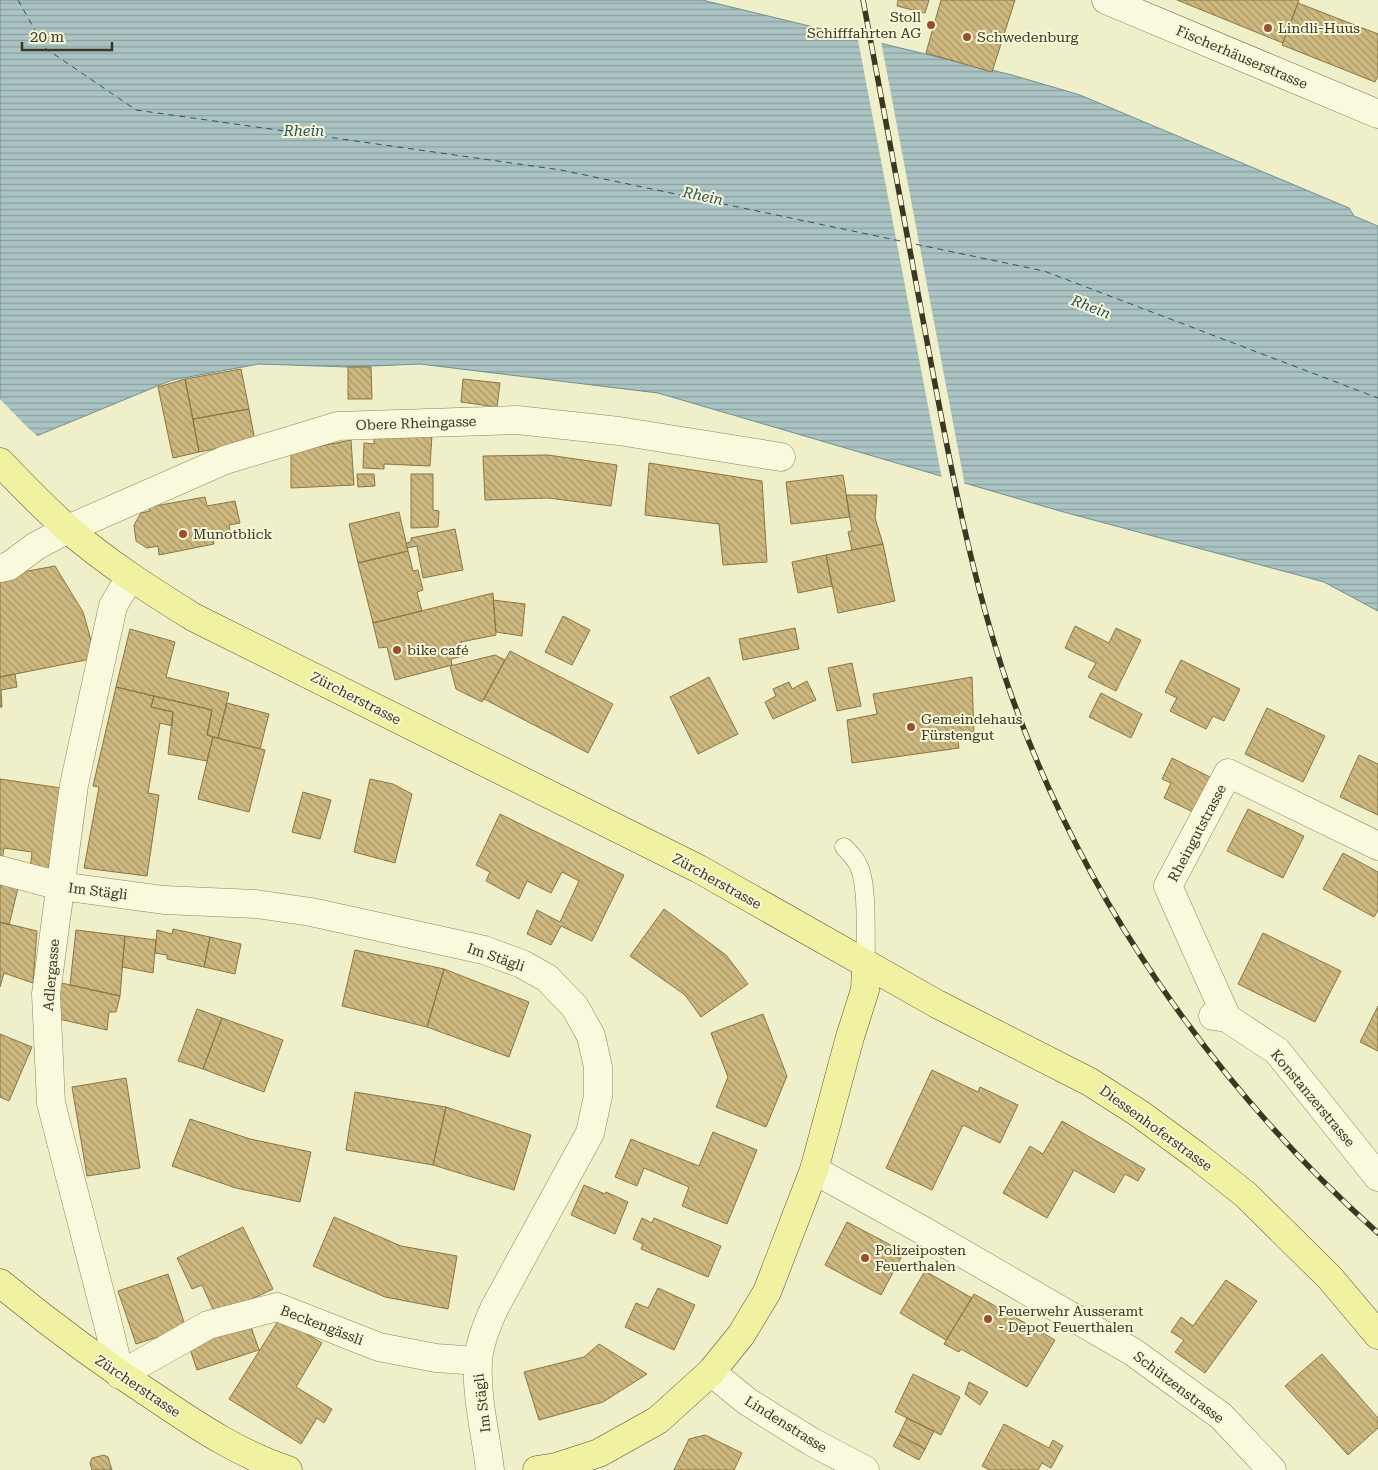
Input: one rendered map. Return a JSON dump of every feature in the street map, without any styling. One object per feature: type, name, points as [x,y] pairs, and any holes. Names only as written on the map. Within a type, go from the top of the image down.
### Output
[{"type":"main road","name":"Zürcherstrasse","points":[[7,469],[68,529],[130,577],[193,617],[699,869],[866,965]]},
{"type":"main road","points":[[537,1470],[556,1467],[600,1453],[658,1420],[711,1372],[741,1335],[767,1292],[814,1170],[850,1037],[865,990],[866,965]]},
{"type":"main road","name":"Diessenhoferstrasse","points":[[866,965],[937,1004],[1090,1082],[1140,1114],[1246,1195],[1330,1278],[1378,1335]]},
{"type":"main road","name":"Zürcherstrasse","points":[[0,1283],[48,1323],[120,1375],[214,1437],[271,1465],[288,1470]]},
{"type":"street","name":"Fischerhäuserstrasse","points":[[1106,0],[1378,114]]},
{"type":"street","name":"Obere Rheingasse","points":[[0,568],[10,566],[36,546],[68,529],[224,460],[338,426],[517,420],[619,431],[781,457]]},
{"type":"street","name":"Adlergasse","points":[[120,1375],[50,1103],[46,994],[74,785],[113,606],[130,577]]},
{"type":"street","name":"Rheingutstrasse","points":[[1220,1017],[1168,886],[1228,773],[1378,846]]},
{"type":"street","name":"Im Stägli","points":[[0,870],[60,886],[164,900],[256,904],[311,912],[484,950],[522,964],[547,978],[575,1008],[591,1036],[598,1067],[598,1096],[590,1133],[486,1327],[478,1361],[478,1388],[490,1470]]},
{"type":"street","name":"Konstanzerstrasse","points":[[1220,1017],[1277,1051],[1377,1172]]},
{"type":"street","name":"Schützenstrasse","points":[[814,1170],[924,1231],[1133,1352],[1221,1416],[1272,1470]]},
{"type":"street","name":"Beckengässli","points":[[120,1375],[208,1325],[277,1307],[379,1347],[436,1358],[478,1361]]},
{"type":"street","name":"Lindenstrasse","points":[[711,1372],[748,1402],[812,1442],[866,1470]]},
{"type":"lane","points":[[844,848],[853,856],[861,870],[864,890],[866,965]]},
{"type":"water","name":"Rhein","points":[[0,0],[702,0],[1012,75],[1080,95],[1349,208],[1354,216],[1378,226],[1378,611],[1324,582],[1060,511],[658,393],[420,364],[348,367],[259,364],[172,380],[0,451]]},
{"type":"pier","points":[[857,35],[881,41],[965,486],[942,479]]},
{"type":"pier","points":[[0,399],[28,428],[40,438],[0,454]]},
{"type":"building","points":[[898,0],[929,0],[925,13],[897,6]]},
{"type":"building","name":"Schwedenburg","points":[[941,0],[1015,0],[992,72],[926,53]]},
{"type":"building","name":"Lindli-Huus","points":[[1177,0],[1299,0],[1283,43]]},
{"type":"building","points":[[1298,3],[1378,34],[1378,76],[1375,82],[1282,45]]},
{"type":"building","points":[[348,367],[371,367],[372,399],[348,399]]},
{"type":"building","points":[[241,369],[249,409],[193,419],[185,379]]},
{"type":"building","points":[[185,379],[199,452],[173,458],[158,387]]},
{"type":"building","points":[[463,379],[500,383],[497,407],[461,402]]},
{"type":"building","points":[[249,409],[255,441],[199,452],[193,419]]},
{"type":"building","points":[[374,433],[432,435],[430,466],[384,464],[384,469],[363,468],[364,443],[374,444]]},
{"type":"building","points":[[351,440],[354,485],[291,488],[291,452]]},
{"type":"building","points":[[548,455],[617,465],[611,506],[548,498],[485,500],[483,456]]},
{"type":"building","points":[[649,463],[762,481],[767,562],[723,565],[719,524],[645,515]]},
{"type":"building","points":[[357,474],[374,474],[375,486],[358,487]]},
{"type":"building","points":[[411,474],[433,474],[433,510],[439,511],[438,527],[411,528]]},
{"type":"building","points":[[843,475],[850,517],[791,524],[786,482]]},
{"type":"building","points":[[846,495],[877,495],[875,518],[883,544],[852,550],[848,532],[852,531]]},
{"type":"building","points":[[205,497],[207,506],[235,501],[240,523],[229,525],[230,531],[212,534],[214,544],[159,555],[158,546],[147,548],[136,541],[134,525],[141,513],[150,511],[149,507]]},
{"type":"building","points":[[399,512],[408,551],[358,563],[349,524]]},
{"type":"building","points":[[455,529],[463,570],[423,578],[417,546],[407,548],[406,543],[411,542],[411,538]]},
{"type":"building","points":[[883,544],[895,601],[838,613],[826,555]]},
{"type":"building","points":[[408,551],[413,571],[418,570],[423,590],[417,592],[422,611],[373,623],[358,563]]},
{"type":"building","points":[[826,555],[832,586],[798,593],[792,562]]},
{"type":"building","points":[[55,566],[83,612],[96,658],[0,677],[0,576]]},
{"type":"building","points":[[493,593],[496,635],[461,642],[463,656],[451,659],[452,665],[395,680],[387,647],[379,648],[373,623]]},
{"type":"building","points":[[493,600],[525,604],[522,636],[496,632]]},
{"type":"building","points":[[563,616],[590,630],[572,665],[545,652]]},
{"type":"building","points":[[1075,626],[1109,643],[1116,628],[1141,640],[1116,691],[1088,677],[1096,663],[1065,648]]},
{"type":"building","points":[[795,628],[799,649],[743,660],[739,639]]},
{"type":"building","points":[[130,629],[175,642],[166,677],[229,693],[218,738],[207,735],[212,710],[116,687]]},
{"type":"building","points":[[510,651],[613,704],[588,753],[484,699]]},
{"type":"building","points":[[495,655],[505,660],[482,702],[456,689],[450,666]]},
{"type":"building","points":[[1181,660],[1240,689],[1224,721],[1213,716],[1206,729],[1170,711],[1177,698],[1165,692]]},
{"type":"building","points":[[852,663],[861,706],[837,711],[828,668]]},
{"type":"building","points":[[15,674],[17,687],[1,690],[2,707],[0,707],[0,677]]},
{"type":"building","points":[[709,677],[738,734],[698,754],[670,697]]},
{"type":"building","name":"Gemeindehaus Fürstengut","points":[[972,677],[974,735],[957,735],[959,748],[852,763],[847,720],[877,714],[873,694]]},
{"type":"building","points":[[807,681],[816,700],[773,719],[765,702],[776,696],[773,689],[789,682],[792,689]]},
{"type":"building","points":[[116,687],[154,696],[151,707],[173,712],[172,726],[160,723],[148,793],[159,795],[147,876],[84,868],[99,787],[93,786]]},
{"type":"building","points":[[1101,693],[1142,714],[1131,738],[1089,717]]},
{"type":"building","points":[[154,696],[212,710],[207,735],[213,737],[207,761],[168,754],[173,712],[151,707]]},
{"type":"building","points":[[227,703],[269,714],[260,749],[218,738]]},
{"type":"building","points":[[1267,708],[1325,736],[1303,782],[1245,754]]},
{"type":"building","points":[[213,737],[265,750],[249,812],[198,799]]},
{"type":"building","points":[[1359,755],[1378,764],[1378,815],[1340,797]]},
{"type":"building","points":[[1172,758],[1218,781],[1195,813],[1164,798],[1171,783],[1162,779]]},
{"type":"building","points":[[0,779],[61,788],[48,872],[30,869],[32,852],[4,848],[2,861],[0,861]]},
{"type":"building","points":[[370,779],[393,784],[412,794],[395,863],[354,852]]},
{"type":"building","points":[[303,792],[331,800],[320,839],[292,832]]},
{"type":"building","points":[[1248,809],[1304,836],[1283,878],[1227,851]]},
{"type":"building","points":[[500,814],[624,875],[592,941],[561,926],[551,945],[527,934],[537,910],[560,922],[579,881],[562,872],[551,893],[527,881],[519,899],[486,881],[490,872],[476,865]]},
{"type":"building","points":[[1343,853],[1378,872],[1378,910],[1374,917],[1323,889]]},
{"type":"building","points":[[0,875],[20,880],[9,925],[0,922]]},
{"type":"building","points":[[664,909],[726,955],[748,984],[701,1017],[685,995],[630,956]]},
{"type":"building","points":[[0,922],[37,931],[33,983],[4,973],[0,987]]},
{"type":"building","points":[[173,929],[210,937],[204,967],[167,959],[167,955],[155,953],[157,930],[172,934]]},
{"type":"building","points":[[76,930],[125,936],[120,996],[70,985]]},
{"type":"building","points":[[1263,933],[1341,971],[1315,1022],[1238,984]]},
{"type":"building","points":[[125,936],[156,940],[153,973],[122,967]]},
{"type":"building","points":[[210,937],[241,944],[235,974],[204,967]]},
{"type":"building","points":[[355,950],[444,969],[427,1027],[342,1006]]},
{"type":"building","points":[[444,969],[529,1002],[509,1057],[427,1027]]},
{"type":"building","points":[[57,982],[120,996],[116,1012],[109,1012],[107,1030],[59,1019]]},
{"type":"building","points":[[1378,1006],[1378,1051],[1360,1042]]},
{"type":"building","points":[[197,1009],[222,1018],[203,1069],[178,1061]]},
{"type":"building","points":[[763,1014],[787,1076],[766,1127],[716,1107],[728,1077],[711,1033]]},
{"type":"building","points":[[222,1018],[283,1040],[264,1092],[203,1069]]},
{"type":"building","points":[[0,1034],[32,1047],[9,1101],[0,1097]]},
{"type":"building","points":[[932,1070],[978,1092],[980,1087],[1018,1105],[1000,1143],[963,1125],[932,1190],[886,1168]]},
{"type":"building","points":[[126,1078],[140,1168],[87,1176],[72,1087]]},
{"type":"building","points":[[355,1092],[446,1107],[433,1165],[346,1150]]},
{"type":"building","points":[[446,1107],[531,1135],[514,1190],[433,1165]]},
{"type":"building","points":[[190,1119],[250,1139],[311,1152],[300,1202],[236,1188],[172,1166]]},
{"type":"building","points":[[1062,1121],[1145,1169],[1138,1181],[1125,1174],[1114,1193],[1074,1170],[1047,1218],[1003,1193],[1030,1146],[1043,1154]]},
{"type":"building","points":[[713,1132],[757,1150],[727,1224],[682,1206],[689,1187],[644,1168],[637,1186],[615,1177],[631,1139],[699,1166]]},
{"type":"building","points":[[584,1185],[628,1202],[615,1234],[571,1215]]},
{"type":"building","points":[[334,1217],[401,1246],[457,1256],[448,1309],[385,1297],[313,1266]]},
{"type":"building","points":[[642,1218],[652,1223],[654,1218],[721,1246],[708,1277],[641,1249],[643,1244],[633,1239]]},
{"type":"building","points":[[847,1222],[904,1252],[881,1295],[825,1265]]},
{"type":"building","points":[[243,1227],[273,1289],[216,1316],[202,1285],[192,1289],[177,1258]]},
{"type":"building","points":[[925,1271],[972,1298],[946,1340],[900,1313]]},
{"type":"building","points":[[168,1274],[186,1328],[136,1344],[118,1291]]},
{"type":"building","points":[[1226,1280],[1257,1301],[1205,1373],[1175,1352],[1184,1340],[1171,1332],[1181,1317],[1193,1326]]},
{"type":"building","points":[[658,1288],[695,1305],[674,1350],[625,1327],[636,1303],[648,1308]]},
{"type":"building","name":"Feuerwehr Ausseramt - Depot Feuerthalen","points":[[974,1294],[1055,1340],[1027,1387],[961,1349],[959,1352],[944,1344]]},
{"type":"building","points":[[280,1318],[322,1343],[296,1387],[332,1409],[324,1423],[317,1418],[301,1444],[229,1399]]},
{"type":"building","points":[[249,1321],[259,1350],[197,1370],[187,1340]]},
{"type":"building","points":[[599,1344],[647,1374],[603,1402],[539,1420],[524,1372],[584,1357]]},
{"type":"building","points":[[1322,1354],[1378,1418],[1378,1428],[1348,1455],[1285,1386]]},
{"type":"building","points":[[913,1374],[960,1397],[941,1435],[895,1412]]},
{"type":"building","points":[[969,1382],[988,1392],[980,1405],[965,1394]]},
{"type":"building","points":[[907,1418],[934,1431],[925,1449],[899,1435]]},
{"type":"building","points":[[1004,1424],[1049,1448],[1053,1440],[1063,1446],[1051,1468],[1042,1463],[1038,1470],[990,1470],[982,1466]]},
{"type":"building","points":[[705,1435],[742,1453],[734,1470],[674,1470],[689,1439]]},
{"type":"building","points":[[899,1435],[925,1449],[919,1460],[893,1446]]},
{"type":"building","points":[[104,1455],[108,1457],[112,1470],[92,1470],[90,1463],[92,1458]]},
{"type":"ferry route","points":[[18,0],[45,48],[136,110],[561,170],[1044,271],[1378,398]]},
{"type":"railway","points":[[863,0],[962,520],[995,645],[1008,686],[1038,764],[1073,839],[1114,912],[1158,983],[1208,1050],[1261,1115],[1318,1176],[1378,1233]]},
{"type":"place","name":"Stoll Schifffahrten AG","points":[[931,25]]},
{"type":"place","name":"Lindli-Huus","points":[[1268,28]]},
{"type":"place","name":"Schwedenburg","points":[[967,37]]},
{"type":"place","name":"Munotblick","points":[[183,534]]},
{"type":"place","name":"bike café","points":[[397,650]]},
{"type":"place","name":"Gemeindehaus Fürstengut","points":[[911,727]]},
{"type":"place","name":"Polizeiposten Feuerthalen","points":[[865,1258]]},
{"type":"place","name":"Feuerwehr Ausseramt - Depot Feuerthalen","points":[[988,1319]]}]
